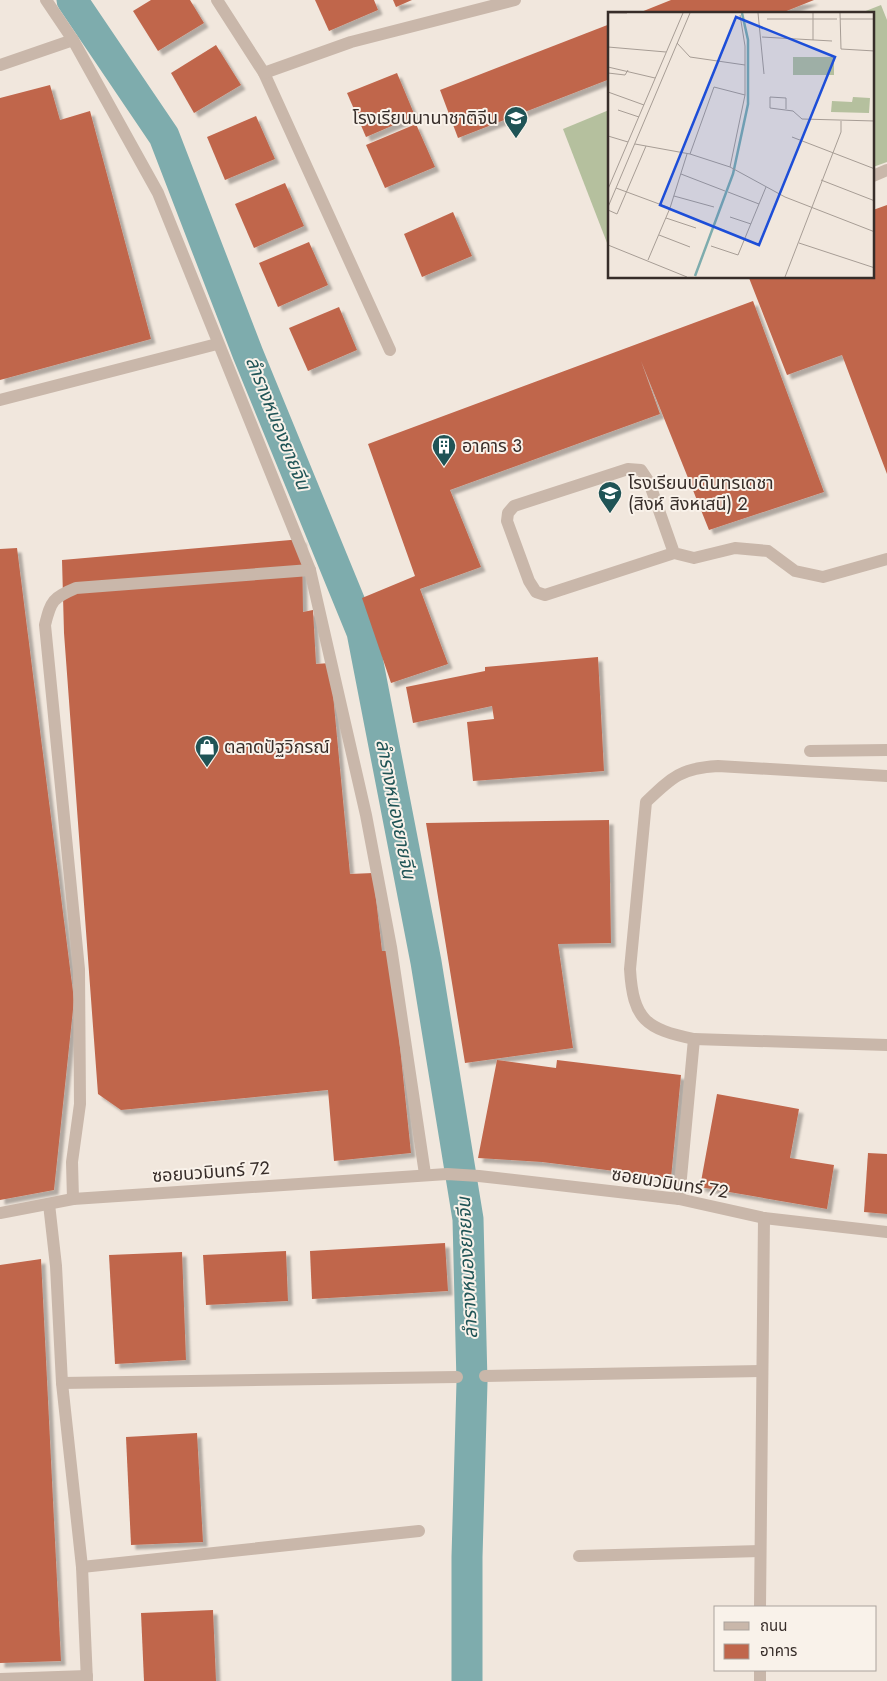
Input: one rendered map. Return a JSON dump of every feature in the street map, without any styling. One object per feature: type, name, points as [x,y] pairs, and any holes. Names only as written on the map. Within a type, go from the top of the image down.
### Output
[{"type":"street","points":[[46,0],[73,40],[158,192],[217,344],[257,435],[310,570],[366,816],[391,947],[425,1174]]},
{"type":"street","points":[[217,0],[264,73],[390,350]]},
{"type":"street","points":[[264,73],[351,42],[515,0]]},
{"type":"street","points":[[0,65],[73,40]]},
{"type":"street","points":[[874,176],[887,170]]},
{"type":"street","points":[[0,400],[217,344]]},
{"type":"street","points":[[674,553],[649,482],[641,470],[628,469],[618,472],[514,506],[508,513],[507,521],[529,582],[536,592],[546,594],[674,553],[694,558],[735,548],[768,551],[795,571],[823,577],[887,559]]},
{"type":"street","points":[[73,1199],[72,1162],[80,1104],[79,969],[45,624],[50,605],[58,596],[76,588],[310,570]]},
{"type":"street","points":[[810,751],[887,750]]},
{"type":"street","points":[[887,776],[718,766],[699,767],[674,776],[646,802],[630,970],[631,992],[644,1022],[664,1033],[694,1039],[887,1044]]},
{"type":"street","points":[[679,1199],[694,1039]]},
{"type":"street","name":"ซอยนวมินทร์ 72","points":[[0,1213],[73,1199],[447,1174],[679,1199],[764,1218],[887,1232]]},
{"type":"street","points":[[0,1679],[87,1679],[82,1567],[62,1383],[56,1266],[49,1204]]},
{"type":"street","points":[[760,1606],[764,1218]]},
{"type":"street","points":[[485,1376],[761,1371]]},
{"type":"street","points":[[62,1383],[457,1377]]},
{"type":"street","points":[[82,1567],[418,1531]]},
{"type":"street","points":[[578,1556],[760,1551]]},
{"type":"green space","points":[[881,5],[887,20],[887,162],[874,167],[874,12],[863,12]]},
{"type":"green space","points":[[608,110],[608,245],[563,129]]},
{"type":"building","points":[[151,0],[190,0],[204,23],[158,51],[133,11]]},
{"type":"building","points":[[315,0],[374,0],[378,10],[329,31]]},
{"type":"building","points":[[393,0],[412,0],[396,7]]},
{"type":"building","points":[[671,0],[814,0],[784,12],[641,12]]},
{"type":"building","points":[[608,25],[608,80],[458,138],[440,90]]},
{"type":"building","points":[[216,45],[241,85],[194,113],[171,73]]},
{"type":"building","points":[[397,73],[415,116],[366,137],[347,93]]},
{"type":"building","points":[[50,85],[60,120],[90,111],[151,339],[0,380],[0,98]]},
{"type":"building","points":[[256,116],[275,159],[225,180],[207,137]]},
{"type":"building","points":[[416,124],[435,167],[385,188],[366,145]]},
{"type":"building","points":[[285,183],[304,226],[254,248],[235,204]]},
{"type":"building","points":[[887,205],[887,474],[842,355],[787,375],[749,279],[874,279],[874,210]]},
{"type":"building","points":[[453,212],[472,256],[422,277],[404,234]]},
{"type":"building","points":[[309,242],[328,285],[278,307],[259,263]]},
{"type":"building","points":[[753,301],[824,492],[709,530],[641,361],[660,414],[450,490],[481,567],[420,589],[448,664],[391,683],[362,598],[415,576],[368,444]]},
{"type":"building","points":[[339,307],[357,350],[308,371],[289,328]]},
{"type":"building","name":"ตลาดปัฐวิกรณ์","points":[[302,539],[303,612],[313,610],[316,664],[330,663],[350,874],[373,873],[382,951],[390,951],[411,1153],[334,1161],[328,1090],[121,1110],[98,1094],[64,633],[62,560]]},
{"type":"building","points":[[17,548],[74,1000],[54,1190],[0,1200],[0,549]]},
{"type":"building","points":[[598,657],[604,771],[473,781],[467,722],[494,719],[492,706],[413,723],[406,687],[485,671],[485,667]]},
{"type":"building","points":[[609,820],[611,943],[558,944],[573,1048],[465,1063],[426,823]]},
{"type":"building","points":[[497,1060],[556,1068],[557,1060],[681,1075],[671,1178],[542,1162],[478,1158]]},
{"type":"building","points":[[717,1094],[799,1109],[790,1158],[834,1165],[827,1209],[700,1187]]},
{"type":"building","points":[[868,1153],[887,1154],[887,1214],[864,1212]]},
{"type":"building","points":[[445,1243],[448,1291],[312,1299],[310,1251]]},
{"type":"building","points":[[286,1251],[288,1301],[206,1305],[203,1255]]},
{"type":"building","points":[[182,1252],[186,1360],[115,1364],[109,1255]]},
{"type":"building","points":[[41,1259],[61,1661],[0,1663],[0,1265]]},
{"type":"building","points":[[197,1433],[203,1542],[131,1545],[126,1437]]},
{"type":"building","points":[[213,1610],[216,1681],[144,1681],[141,1613]]},
{"type":"waterway","name":"ลำรางหนองยายจีน","points":[[72,0],[164,136],[248,354],[362,632],[426,962],[468,1219],[472,1382],[467,1557],[467,1681]]},
{"type":"place","name":"โรงเรียนนานาชาติจีน","points":[[516,139]]},
{"type":"place","name":"อาคาร 3","points":[[444,467]]},
{"type":"place","name":"โรงเรียนบดินทรเดชา (สิงห์ สิงหเสนี) 2","points":[[610,514]]},
{"type":"place","name":"ตลาดปัฐวิกรณ์","points":[[207,768]]}]
